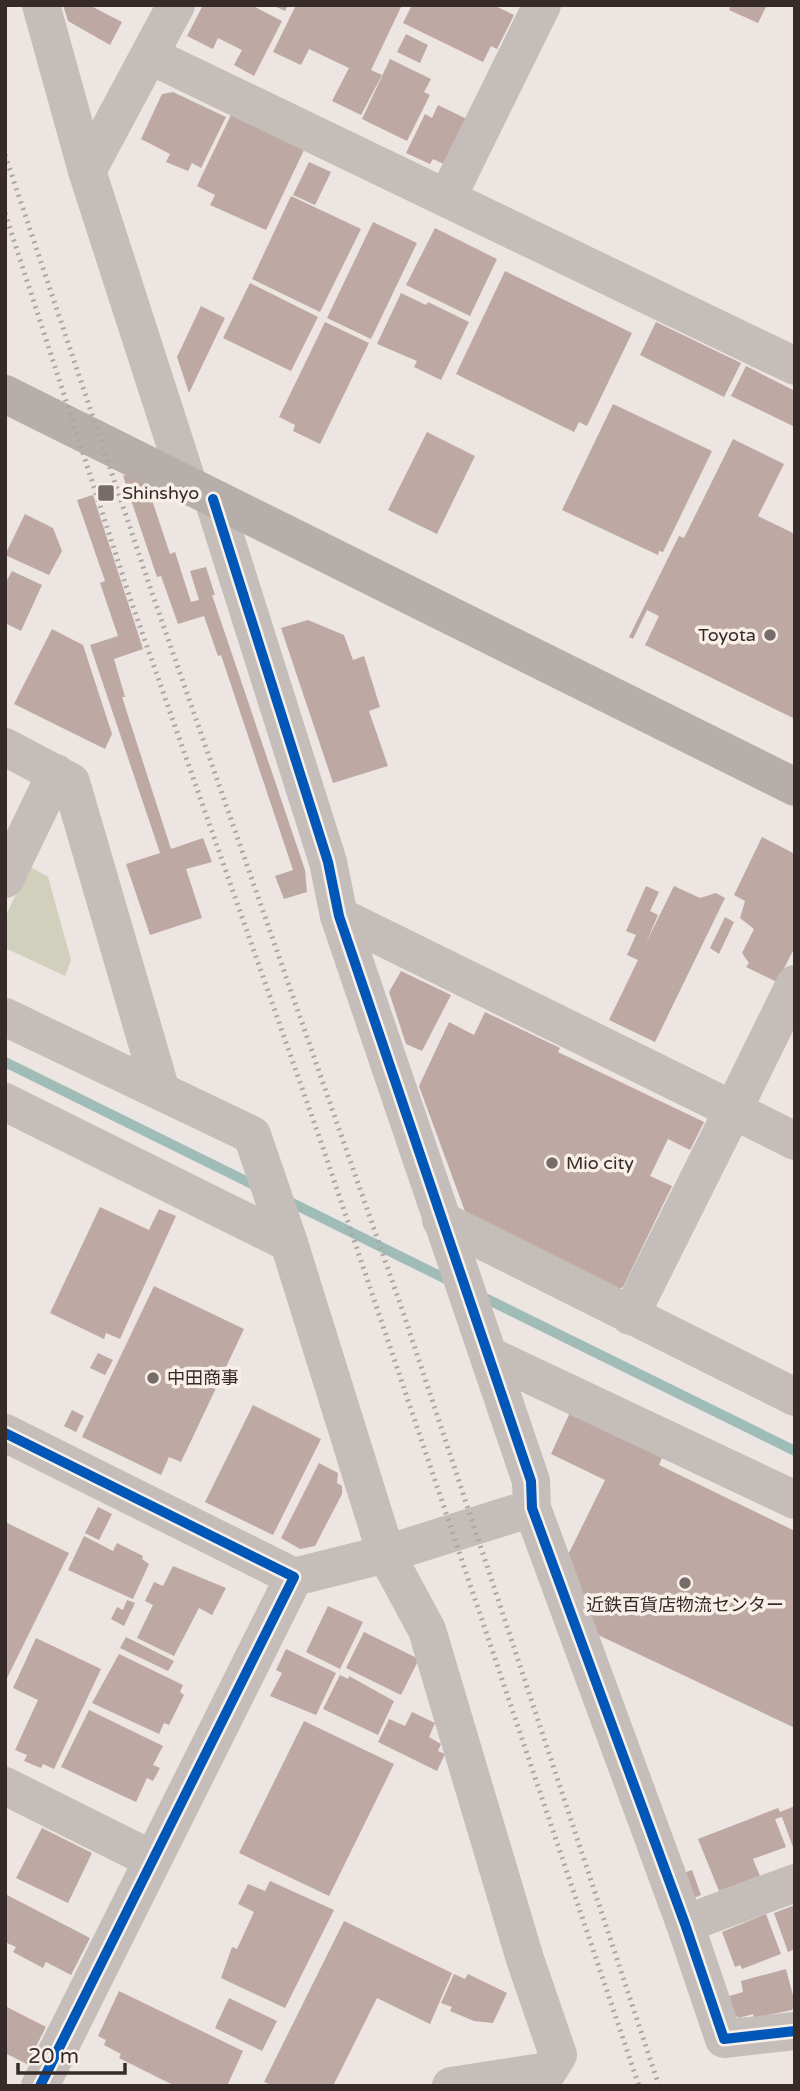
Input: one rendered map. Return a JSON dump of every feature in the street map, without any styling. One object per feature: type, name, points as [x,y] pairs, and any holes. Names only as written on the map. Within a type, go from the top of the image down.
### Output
[{"type":"street","points":[[41,5],[87,171],[328,862],[339,916],[531,1481],[532,1508],[685,1924],[724,2039],[795,2031]]},
{"type":"street","points":[[87,171],[176,5]]},
{"type":"street","points":[[447,198],[542,5]]},
{"type":"street","points":[[151,56],[795,366]]},
{"type":"street","points":[[5,394],[795,787]]},
{"type":"street","points":[[5,747],[71,782],[160,1091]]},
{"type":"street","points":[[5,879],[56,774]]},
{"type":"street","points":[[339,916],[795,1142]]},
{"type":"street","points":[[630,1316],[795,984]]},
{"type":"street","points":[[5,1017],[252,1135],[386,1554],[427,1630],[525,1959],[558,2055],[548,2071],[452,2086]]},
{"type":"street","points":[[5,1102],[287,1238]]},
{"type":"street","points":[[447,1236],[630,1316],[795,1397]]},
{"type":"street","points":[[488,1351],[795,1500]]},
{"type":"street","points":[[5,1433],[294,1577],[386,1554],[532,1508]]},
{"type":"street","points":[[40,2086],[294,1577]]},
{"type":"street","points":[[5,1786],[151,1859]]},
{"type":"street","points":[[685,1924],[795,1884]]},
{"type":"green space","points":[[29,866],[48,877],[71,960],[65,976],[5,948],[5,918]]},
{"type":"building","points":[[63,5],[89,5],[122,22],[110,45],[68,21]]},
{"type":"building","points":[[203,5],[251,5],[282,21],[254,76],[234,65],[242,50],[218,38],[213,49],[187,36]]},
{"type":"building","points":[[272,5],[288,5],[285,11]]},
{"type":"building","points":[[296,5],[402,5],[371,70],[382,75],[361,115],[332,101],[349,68],[309,49],[301,65],[273,52]]},
{"type":"building","points":[[412,5],[493,5],[514,15],[497,49],[491,46],[483,62],[403,23]]},
{"type":"building","points":[[731,5],[767,5],[758,23],[729,10]]},
{"type":"building","points":[[406,34],[428,45],[420,63],[397,52]]},
{"type":"building","points":[[390,59],[431,79],[424,92],[430,95],[407,141],[362,119]]},
{"type":"building","points":[[173,92],[226,117],[201,168],[192,163],[188,171],[166,162],[170,154],[141,139],[162,94]]},
{"type":"building","points":[[438,105],[471,121],[448,166],[433,159],[430,164],[406,153],[425,114],[432,118]]},
{"type":"building","points":[[231,115],[304,150],[266,230],[210,205],[215,195],[197,186]]},
{"type":"building","points":[[309,162],[331,172],[315,205],[293,195]]},
{"type":"building","points":[[291,196],[361,229],[320,312],[252,279]]},
{"type":"building","points":[[373,222],[417,243],[371,339],[327,318]]},
{"type":"building","points":[[435,228],[497,259],[470,316],[406,285]]},
{"type":"building","points":[[505,271],[632,333],[587,426],[579,422],[574,432],[456,374]]},
{"type":"building","points":[[250,283],[318,317],[291,371],[223,338]]},
{"type":"building","points":[[401,293],[426,305],[428,302],[469,322],[441,380],[414,367],[417,361],[377,344]]},
{"type":"building","points":[[201,306],[225,318],[189,393],[177,357]]},
{"type":"building","points":[[325,322],[369,343],[320,444],[293,431],[295,425],[279,417]]},
{"type":"building","points":[[656,322],[741,363],[724,397],[640,355]]},
{"type":"building","points":[[746,366],[795,391],[795,427],[731,396]]},
{"type":"building","points":[[613,404],[712,451],[663,552],[659,551],[658,555],[562,510]]},
{"type":"building","points":[[427,432],[475,456],[437,534],[388,510]]},
{"type":"building","points":[[733,439],[784,464],[758,516],[795,534],[795,719],[645,645],[659,616],[647,610],[633,639],[629,637],[679,536],[684,538]]},
{"type":"building","points":[[142,470],[170,554],[175,552],[191,602],[199,600],[190,571],[206,567],[215,595],[212,595],[305,870],[307,892],[284,899],[275,876],[293,870],[221,655],[218,656],[204,616],[178,624],[161,576],[157,577],[123,476]]},
{"type":"building","points":[[93,495],[143,649],[114,659],[125,697],[122,697],[171,849],[203,838],[212,862],[186,869],[202,918],[150,935],[126,864],[160,853],[90,645],[118,636],[100,583],[105,581],[77,500]]},
{"type":"building","points":[[25,514],[53,528],[62,551],[49,575],[5,555]]},
{"type":"building","points":[[12,571],[42,585],[21,631],[5,623],[5,584]]},
{"type":"building","points":[[308,620],[344,635],[353,660],[364,656],[380,707],[369,711],[388,766],[333,783],[281,628]]},
{"type":"building","points":[[52,629],[83,645],[112,734],[105,749],[14,704]]},
{"type":"building","points":[[762,837],[795,854],[795,947],[777,982],[746,967],[749,963],[742,953],[754,929],[740,918],[745,901],[734,895]]},
{"type":"building","points":[[646,886],[659,892],[650,911],[658,915],[646,943],[674,886],[700,898],[716,893],[725,898],[655,1042],[609,1020],[638,960],[627,955],[636,935],[626,931]]},
{"type":"building","points":[[725,917],[734,922],[719,954],[710,948]]},
{"type":"building","points":[[401,971],[451,995],[422,1051],[406,1044],[389,992]]},
{"type":"building","name":"Mio city","points":[[485,1012],[560,1048],[558,1052],[704,1122],[690,1150],[668,1139],[650,1176],[672,1186],[623,1287],[617,1290],[470,1225],[419,1086],[449,1022],[474,1035]]},
{"type":"building","points":[[100,1207],[149,1230],[159,1209],[176,1216],[120,1339],[106,1333],[104,1339],[50,1313]]},
{"type":"building","name":"中田商事","points":[[154,1286],[244,1329],[181,1462],[169,1457],[161,1475],[82,1437]]},
{"type":"building","points":[[98,1353],[113,1360],[105,1375],[90,1368]]},
{"type":"building","points":[[253,1405],[321,1439],[273,1535],[205,1502]]},
{"type":"building","name":"近鉄百貨店物流センター","points":[[572,1408],[664,1453],[659,1465],[795,1531],[795,1728],[596,1634],[567,1557],[605,1480],[551,1454]]},
{"type":"building","points":[[72,1410],[84,1416],[76,1432],[64,1426]]},
{"type":"building","points":[[319,1463],[338,1473],[337,1483],[342,1486],[342,1494],[315,1546],[300,1549],[281,1538]]},
{"type":"building","points":[[98,1507],[112,1514],[99,1540],[85,1533]]},
{"type":"building","points":[[5,1522],[69,1553],[5,1682]]},
{"type":"building","points":[[84,1536],[113,1551],[117,1543],[143,1556],[142,1559],[149,1564],[133,1599],[68,1570]]},
{"type":"building","points":[[173,1566],[226,1588],[212,1615],[199,1608],[174,1656],[137,1638],[153,1605],[145,1601],[154,1582],[163,1586]]},
{"type":"building","points":[[127,1600],[135,1603],[124,1626],[111,1619],[117,1607],[123,1610]]},
{"type":"building","points":[[328,1606],[363,1622],[340,1669],[306,1652]]},
{"type":"building","points":[[364,1632],[419,1659],[401,1695],[346,1668]]},
{"type":"building","points":[[126,1637],[174,1661],[168,1671],[120,1648]]},
{"type":"building","points":[[36,1638],[101,1669],[54,1769],[43,1764],[41,1768],[24,1761],[27,1755],[15,1750],[38,1700],[13,1688]]},
{"type":"building","points":[[286,1649],[336,1673],[316,1715],[270,1696],[282,1673],[276,1670]]},
{"type":"building","points":[[119,1654],[183,1685],[180,1692],[184,1695],[169,1725],[164,1723],[159,1734],[92,1703]]},
{"type":"building","points":[[340,1675],[348,1679],[349,1676],[394,1701],[378,1735],[323,1709]]},
{"type":"building","points":[[89,1710],[163,1746],[153,1765],[160,1768],[153,1781],[147,1778],[136,1802],[61,1767]]},
{"type":"building","points":[[412,1712],[435,1723],[429,1737],[441,1744],[438,1751],[445,1754],[437,1771],[378,1742],[389,1719],[405,1726]]},
{"type":"building","points":[[304,1721],[394,1764],[329,1896],[239,1853]]},
{"type":"building","points":[[795,1806],[795,1853],[782,1817],[775,1819],[786,1847],[753,1859],[760,1876],[719,1891],[698,1839],[778,1808],[780,1812]]},
{"type":"building","points":[[42,1828],[92,1853],[68,1903],[16,1878]]},
{"type":"building","points":[[692,1870],[701,1895],[688,1900],[678,1875]]},
{"type":"building","points":[[270,1881],[334,1910],[285,2008],[221,1978],[232,1947],[237,1949],[254,1912],[238,1904],[248,1884],[265,1891]]},
{"type":"building","points":[[7,1895],[90,1938],[71,1975],[46,1962],[43,1968],[13,1952],[16,1947],[5,1942]]},
{"type":"building","points":[[795,1905],[795,1949],[788,1952],[774,1913]]},
{"type":"building","points":[[766,1914],[781,1954],[742,1969],[740,1965],[735,1967],[722,1932]]},
{"type":"building","points":[[344,1921],[452,1973],[430,2024],[377,1998],[333,2086],[274,2086],[264,2082]]},
{"type":"building","points":[[786,1969],[795,2003],[792,2010],[754,2018],[753,2014],[739,2018],[731,2012],[726,1997],[743,1992],[741,1981]]},
{"type":"building","points":[[454,1974],[465,1979],[468,1974],[507,1993],[493,2023],[474,2021],[450,2011],[452,2007],[441,2003]]},
{"type":"building","points":[[119,1991],[243,2051],[227,2086],[175,2086],[119,2058],[121,2054],[104,2045],[106,2040],[98,2036]]},
{"type":"building","points":[[229,1998],[277,2021],[262,2051],[215,2028]]},
{"type":"building","points":[[5,2006],[46,2027],[27,2064],[5,2053]]},
{"type":"waterway","points":[[5,1062],[260,1188]]},
{"type":"waterway","points":[[284,1199],[452,1282]]},
{"type":"waterway","points":[[479,1295],[795,1451]]},
{"type":"railway","points":[[5,155],[152,593],[403,1312],[659,2086]]},
{"type":"railway","points":[[5,213],[130,598],[322,1145],[639,2086]]},
{"type":"cycle path","points":[[213,499],[328,862],[339,916],[531,1481],[532,1508],[685,1924],[724,2039],[795,2031]]},
{"type":"cycle path","points":[[5,1433],[294,1577],[40,2086]]},
{"type":"place","name":"Shinshyo","points":[[106,493]]},
{"type":"place","name":"Toyota","points":[[770,635]]},
{"type":"place","name":"Mio city","points":[[552,1163]]},
{"type":"place","name":"中田商事","points":[[153,1378]]},
{"type":"place","name":"近鉄百貨店物流センター","points":[[685,1583]]}]
